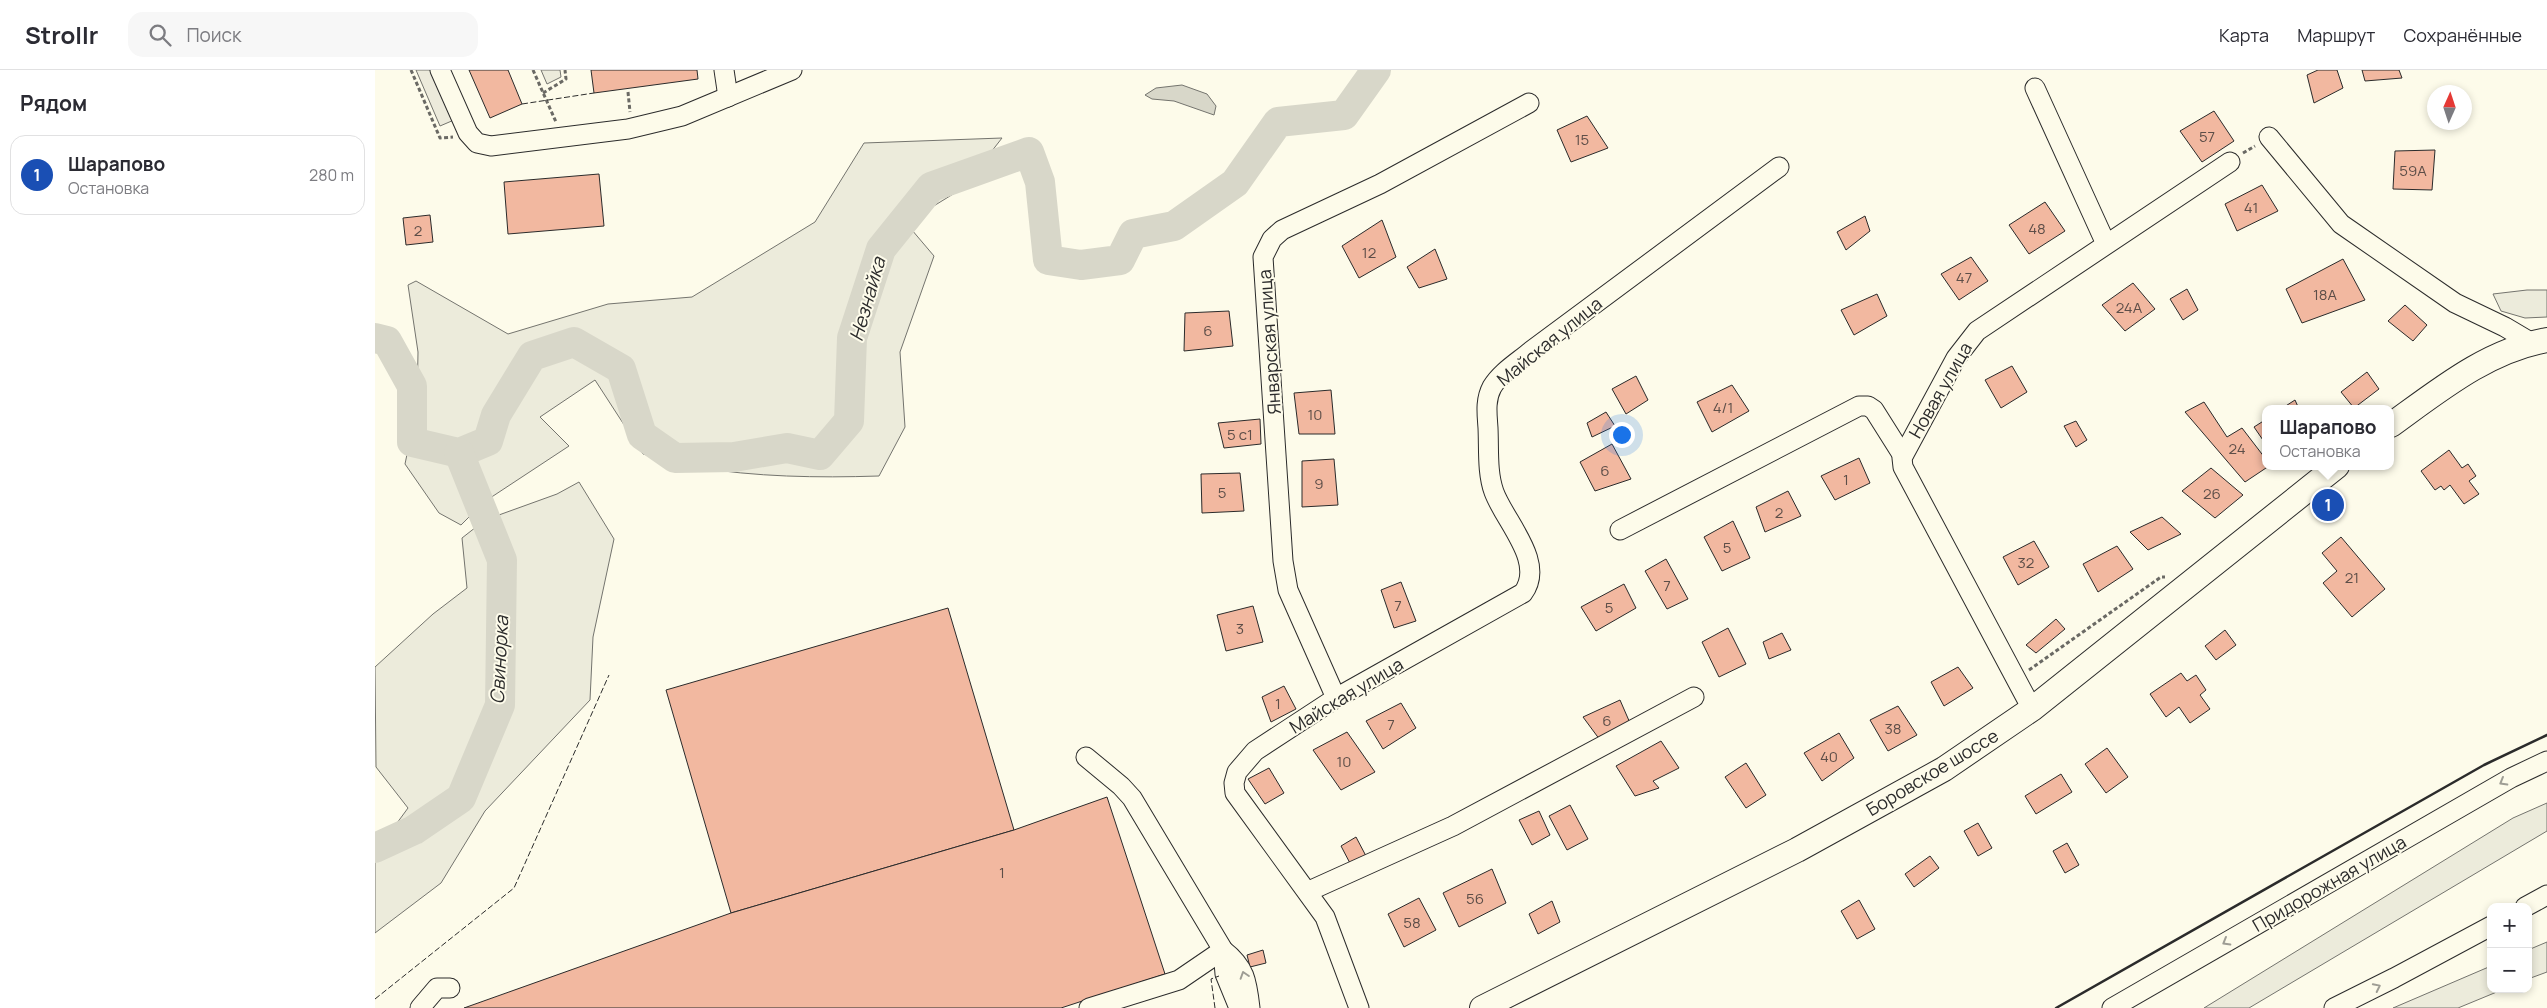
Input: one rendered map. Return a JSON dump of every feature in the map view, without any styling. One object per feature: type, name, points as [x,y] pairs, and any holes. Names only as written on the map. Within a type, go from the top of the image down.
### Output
[{"type":"main road","points":[[2394,423],[2485,362],[2540,342]]},
{"type":"main road","name":"Боровское шоссе","points":[[1482,1008],[1805,845],[1944,769],[2032,709],[2332,470]]},
{"type":"street","points":[[440,70],[468,134],[477,143],[491,146],[628,128],[681,116],[785,72]]},
{"type":"street","points":[[724,70],[728,97]]},
{"type":"street","points":[[2035,88],[2106,244]]},
{"type":"street","name":"Январская улица","points":[[1335,698],[1288,590],[1283,560],[1263,257],[1265,248],[1281,230],[1380,184],[1529,103]]},
{"type":"street","points":[[2269,137],[2341,224],[2455,303],[2540,342]]},
{"type":"street","name":"Новая улица","points":[[2032,709],[1903,467],[1903,456],[1956,358],[1977,331],[2230,162]]},
{"type":"street","name":"Майская улица","points":[[1309,891],[1235,793],[1234,783],[1243,762],[1255,751],[1335,698],[1523,593],[1529,585],[1530,566],[1494,491],[1490,472],[1487,402],[1493,387],[1531,351],[1779,167]]},
{"type":"street","points":[[1620,530],[1859,406],[1868,406],[1874,410],[1903,456]]},
{"type":"street","points":[[1359,1008],[1325,917],[1309,891],[1453,826],[1694,696]]},
{"type":"street","points":[[1085,757],[1121,786],[1132,798],[1223,950],[1240,965],[1247,986],[1250,1008]]},
{"type":"street","name":"Придорожная улица","points":[[2112,1008],[2511,778],[2547,761]]},
{"type":"street","points":[[2532,903],[2547,895]]},
{"type":"street","points":[[2333,1008],[2487,928]]},
{"type":"street","points":[[1089,1008],[1179,980],[1223,950]]},
{"type":"street","points":[[1223,950],[1225,974],[1239,1008]]},
{"type":"street","points":[[420,1008],[437,988],[450,988]]},
{"type":"path","points":[[533,70],[557,125],[548,127]]},
{"type":"path","points":[[543,94],[566,79],[565,70]]},
{"type":"path","points":[[628,92],[631,115]]},
{"type":"path","points":[[622,116],[639,114]]},
{"type":"path","points":[[2230,162],[2269,137]]},
{"type":"shaded area","points":[[416,70],[432,70],[454,120],[440,126]]},
{"type":"shaded area","points":[[541,70],[560,70],[561,77],[547,84]]},
{"type":"shaded area","points":[[1182,85],[1207,94],[1216,106],[1214,115],[1174,101],[1152,99],[1145,95],[1156,88]]},
{"type":"shaded area","points":[[1002,138],[963,188],[906,223],[934,256],[900,352],[905,427],[879,476],[810,477],[741,473],[689,466],[643,454],[595,380],[540,417],[569,446],[484,502],[461,525],[439,513],[405,464],[417,406],[418,352],[408,285],[416,281],[508,334],[608,304],[692,297],[815,222],[864,143]]},
{"type":"shaded area","points":[[2547,290],[2547,317],[2525,318],[2501,311],[2493,294]]},
{"type":"shaded area","points":[[579,482],[614,539],[593,637],[590,700],[485,811],[441,883],[375,933],[375,853],[408,808],[376,767],[375,667],[433,614],[467,588],[462,538],[485,520],[557,494]]},
{"type":"shaded area","points":[[2547,803],[2547,831],[2249,1008],[2204,1008],[2513,818]]},
{"type":"shaded area","points":[[2547,942],[2547,972],[2532,978],[2532,948]]},
{"type":"shaded area","points":[[2487,968],[2487,993],[2494,993],[2458,1008],[2393,1008]]},
{"type":"building","points":[[469,70],[508,70],[522,104],[490,118]]},
{"type":"building","points":[[591,70],[697,70],[698,79],[594,93]]},
{"type":"building","points":[[2318,70],[2337,70],[2343,88],[2314,103],[2307,75]]},
{"type":"building","points":[[2362,70],[2399,70],[2402,78],[2365,81]]},
{"type":"building","points":[[2214,111],[2234,141],[2202,162],[2180,131]]},
{"type":"building","points":[[1587,116],[1608,148],[1571,162],[1557,130]]},
{"type":"building","points":[[2435,150],[2432,190],[2393,189],[2395,151]]},
{"type":"building","points":[[599,174],[604,226],[508,234],[504,182]]},
{"type":"building","points":[[2262,185],[2278,211],[2237,231],[2225,204]]},
{"type":"building","points":[[2045,202],[2065,231],[2029,254],[2009,225]]},
{"type":"building","points":[[430,215],[433,242],[406,245],[403,218]]},
{"type":"building","points":[[1865,216],[1870,231],[1846,250],[1837,232]]},
{"type":"building","points":[[1382,220],[1396,257],[1359,278],[1342,246]]},
{"type":"building","points":[[1435,249],[1447,279],[1419,288],[1407,267]]},
{"type":"building","points":[[1971,257],[1988,281],[1959,300],[1941,274]]},
{"type":"building","points":[[2343,259],[2365,300],[2302,323],[2286,289]]},
{"type":"building","points":[[2133,283],[2155,309],[2125,331],[2102,305]]},
{"type":"building","points":[[2187,289],[2198,310],[2183,320],[2170,299]]},
{"type":"building","points":[[1877,294],[1887,316],[1854,335],[1841,310]]},
{"type":"building","points":[[2405,305],[2427,325],[2413,341],[2388,321]]},
{"type":"building","points":[[1229,311],[1233,346],[1184,351],[1185,313]]},
{"type":"building","points":[[2012,366],[2027,392],[2001,408],[1985,380]]},
{"type":"building","points":[[2367,372],[2379,389],[2358,405],[2352,405],[2341,392]]},
{"type":"building","points":[[1636,376],[1648,400],[1626,414],[1612,389]]},
{"type":"building","points":[[1732,385],[1749,411],[1712,432],[1697,402]]},
{"type":"building","points":[[1331,390],[1335,434],[1299,434],[1294,393]]},
{"type":"building","points":[[2295,400],[2297,405],[2287,405]]},
{"type":"building","points":[[2204,402],[2227,437],[2242,428],[2262,454],[2263,470],[2245,482],[2185,412]]},
{"type":"building","points":[[1606,412],[1615,426],[1592,437],[1587,423]]},
{"type":"building","points":[[1260,419],[1261,444],[1224,448],[1218,423]]},
{"type":"building","points":[[2076,421],[2087,440],[2076,447],[2064,426]]},
{"type":"building","points":[[2262,422],[2262,439],[2254,427]]},
{"type":"building","points":[[1612,444],[1631,479],[1595,491],[1580,462]]},
{"type":"building","points":[[2449,450],[2462,468],[2468,464],[2476,476],[2469,481],[2479,494],[2464,504],[2450,485],[2444,490],[2441,486],[2435,490],[2421,471]]},
{"type":"building","points":[[1859,458],[1870,483],[1835,500],[1821,476]]},
{"type":"building","points":[[1334,459],[1338,505],[1302,507],[1302,461]]},
{"type":"building","points":[[2211,468],[2243,495],[2215,518],[2182,491]]},
{"type":"building","points":[[1240,473],[1244,511],[1202,513],[1201,474]]},
{"type":"building","points":[[1788,491],[1801,516],[1765,532],[1756,507]]},
{"type":"building","points":[[2162,517],[2181,534],[2148,550],[2130,532]]},
{"type":"building","points":[[1733,521],[1750,558],[1722,571],[1704,537]]},
{"type":"building","points":[[2341,537],[2385,589],[2352,617],[2323,583],[2337,571],[2322,553]]},
{"type":"building","points":[[2034,541],[2049,567],[2018,585],[2003,557]]},
{"type":"building","points":[[2117,546],[2133,569],[2098,592],[2083,564]]},
{"type":"building","points":[[1666,559],[1688,599],[1667,609],[1645,571]]},
{"type":"building","points":[[1401,582],[1416,621],[1394,628],[1381,590]]},
{"type":"building","points":[[1624,584],[1636,608],[1596,631],[1581,607]]},
{"type":"building","points":[[1253,606],[1263,642],[1226,651],[1217,615]]},
{"type":"building","points":[[948,608],[1014,830],[731,913],[666,690]]},
{"type":"building","points":[[2056,619],[2065,629],[2036,653],[2026,645]]},
{"type":"building","points":[[1728,628],[1746,664],[1719,677],[1702,642]]},
{"type":"building","points":[[2225,630],[2236,645],[2216,660],[2205,646]]},
{"type":"building","points":[[1782,633],[1791,650],[1769,659],[1763,642]]},
{"type":"building","points":[[1958,667],[1973,688],[1944,706],[1931,682]]},
{"type":"building","points":[[2181,673],[2187,681],[2196,675],[2206,690],[2200,695],[2210,709],[2190,723],[2179,707],[2166,717],[2150,694]]},
{"type":"building","points":[[1284,686],[1296,709],[1271,722],[1262,697]]},
{"type":"building","points":[[1620,700],[1630,723],[1600,740],[1583,717]]},
{"type":"building","points":[[1401,703],[1416,728],[1383,749],[1366,721]]},
{"type":"building","points":[[1898,706],[1917,735],[1888,751],[1870,720]]},
{"type":"building","points":[[1347,732],[1375,772],[1341,790],[1313,750]]},
{"type":"building","points":[[1839,733],[1854,758],[1822,781],[1804,753]]},
{"type":"building","points":[[1661,741],[1679,768],[1653,781],[1659,788],[1635,796],[1616,766]]},
{"type":"building","points":[[2107,748],[2128,777],[2106,793],[2085,764]]},
{"type":"building","points":[[1746,763],[1766,795],[1746,808],[1725,777]]},
{"type":"building","points":[[1269,768],[1284,793],[1265,804],[1248,779]]},
{"type":"building","points":[[2061,774],[2072,792],[2036,814],[2025,796]]},
{"type":"building","points":[[1107,797],[1165,974],[1061,1008],[464,1008],[731,913],[1014,830]]},
{"type":"building","points":[[1570,805],[1588,839],[1567,850],[1549,816]]},
{"type":"building","points":[[1539,811],[1550,835],[1532,845],[1519,820]]},
{"type":"building","points":[[1978,823],[1992,848],[1978,856],[1964,831]]},
{"type":"building","points":[[1356,837],[1366,856],[1352,867],[1341,846]]},
{"type":"building","points":[[2067,843],[2079,865],[2065,873],[2053,851]]},
{"type":"building","points":[[1930,856],[1939,868],[1914,887],[1905,874]]},
{"type":"building","points":[[1492,869],[1506,903],[1459,927],[1443,893]]},
{"type":"building","points":[[1419,898],[1436,930],[1404,947],[1388,914]]},
{"type":"building","points":[[1859,900],[1875,929],[1857,939],[1841,911]]},
{"type":"building","points":[[1552,901],[1560,922],[1538,934],[1529,914]]},
{"type":"building","points":[[1263,950],[1266,963],[1250,967],[1247,955]]},
{"type":"waterway","name":"Незнайка","points":[[375,338],[387,341],[412,386],[412,442],[459,453],[488,441],[496,415],[532,356],[574,342],[621,369],[642,435],[675,458],[734,457],[787,448],[820,455],[849,421],[852,338],[881,249],[931,187],[1029,152],[1040,182],[1048,260],[1081,265],[1120,260],[1133,234],[1174,226],[1235,183],[1278,122],[1344,115],[1376,70]]},
{"type":"waterway","name":"Свинорка","points":[[375,848],[414,830],[461,798],[500,705],[502,560],[459,453]]},
{"type":"fence","points":[[522,104],[594,93]]},
{"type":"fence","points":[[375,999],[514,888],[609,675]]},
{"type":"fence","points":[[1215,1008],[1211,979],[1219,976]]},
{"type":"wall","points":[[2056,1008],[2484,765],[2547,735]]},
{"type":"place","name":"Шарапово","points":[[2328,505]]}]
